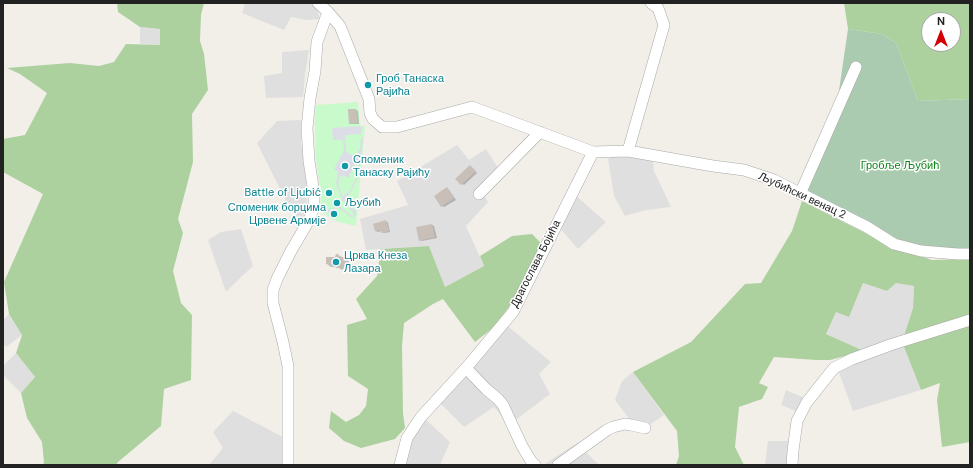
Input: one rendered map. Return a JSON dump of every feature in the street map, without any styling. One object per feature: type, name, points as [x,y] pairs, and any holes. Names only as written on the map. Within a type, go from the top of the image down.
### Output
[{"type":"street","points":[[288,465],[288,366],[273,303],[273,290],[291,250],[308,222],[313,210],[314,193],[309,161],[308,128],[310,98],[315,71],[317,42],[328,12],[318,3]]},
{"type":"street","points":[[628,151],[664,25],[658,8],[651,3]]},
{"type":"street","name":"Љубићски венац 2","points":[[328,12],[340,26],[368,99],[372,118],[382,126],[396,127],[472,107],[593,152],[628,151],[744,170],[774,180],[867,227],[894,244],[921,252],[970,254]]},
{"type":"street","points":[[800,194],[856,67]]},
{"type":"street","points":[[479,194],[540,132]]},
{"type":"street","name":"Драгослава Бојића","points":[[400,465],[407,438],[421,417],[466,368],[513,312],[593,152]]},
{"type":"street","points":[[792,465],[792,451],[796,421],[807,402],[834,368],[852,359],[893,344],[970,320]]},
{"type":"street","points":[[466,368],[503,405],[522,446],[535,465]]},
{"type":"street","points":[[558,465],[613,427],[625,424],[645,428]]},
{"type":"shaded area","points":[[245,3],[310,3],[317,9],[320,19],[306,20],[291,17],[284,30],[242,13]]},
{"type":"shaded area","points":[[140,27],[160,29],[160,45],[140,44]]},
{"type":"shaded area","points":[[309,50],[303,97],[266,98],[264,76],[282,73],[282,52]]},
{"type":"shaded area","points":[[301,120],[301,142],[306,180],[307,210],[300,222],[290,209],[257,143],[277,121]]},
{"type":"shaded area","points":[[362,126],[361,134],[345,135],[346,152],[355,157],[360,149],[361,138],[363,138],[358,177],[353,188],[345,199],[356,212],[354,217],[351,217],[339,208],[337,208],[334,212],[329,213],[320,209],[321,207],[331,210],[336,206],[339,206],[351,215],[353,216],[354,214],[342,199],[336,183],[338,172],[334,169],[344,151],[343,140],[333,140],[332,128]],"holes":[[[357,161],[359,162],[356,178],[351,189],[343,197],[338,185],[340,176],[342,177],[343,175],[348,178]]]},
{"type":"shaded area","points":[[457,145],[469,160],[486,149],[498,168],[479,187],[488,202],[466,226],[484,266],[445,287],[429,246],[366,250],[360,219],[408,205],[397,181]]},
{"type":"shaded area","points":[[625,150],[652,157],[654,171],[671,207],[646,210],[625,216],[614,196],[608,159]]},
{"type":"shaded area","points":[[575,195],[606,222],[578,249],[558,226]]},
{"type":"shaded area","points":[[241,229],[253,266],[226,292],[208,240],[221,232]]},
{"type":"shaded area","points":[[863,283],[887,291],[896,283],[914,286],[913,308],[902,342],[921,390],[853,411],[838,370],[864,351],[826,334],[836,311],[849,317]]},
{"type":"shaded area","points":[[9,314],[22,335],[6,347],[3,343],[3,320]]},
{"type":"shaded area","points":[[504,323],[551,362],[539,374],[550,394],[509,425],[494,407],[464,427],[437,400]]},
{"type":"shaded area","points":[[16,353],[35,377],[21,393],[3,375],[3,366]]},
{"type":"shaded area","points":[[633,372],[664,415],[639,432],[615,400],[622,381]]},
{"type":"shaded area","points":[[786,390],[807,399],[800,413],[781,405]]},
{"type":"shaded area","points":[[233,411],[283,437],[285,465],[209,465],[223,448],[213,432]]},
{"type":"shaded area","points":[[422,416],[450,442],[440,465],[401,465]]},
{"type":"shaded area","points":[[768,441],[794,441],[795,465],[765,465]]},
{"type":"shaded area","points":[[577,443],[599,465],[543,465]]},
{"type":"green space","points":[[117,3],[204,3],[201,15],[200,41],[204,54],[208,90],[192,114],[193,162],[178,219],[183,233],[173,271],[181,303],[192,315],[191,380],[164,389],[161,426],[116,465],[43,465],[42,442],[27,418],[21,393],[35,377],[16,353],[22,335],[9,314],[4,282],[43,194],[3,172],[3,139],[25,135],[47,93],[20,74],[7,68],[70,63],[99,66],[114,62],[126,44],[160,45],[160,29],[140,27],[118,12]]},
{"type":"green space","points":[[844,3],[970,3],[970,99],[918,101],[896,43],[882,34],[848,29]]},
{"type":"green space","name":"Гробље Љубић","points":[[848,29],[882,34],[896,43],[918,101],[970,99],[970,252],[913,245],[889,236],[807,192],[835,118]]},
{"type":"green space","points":[[358,102],[360,126],[365,126],[356,226],[338,222],[321,212],[321,193],[316,159],[315,123],[316,105]]},
{"type":"green space","points":[[802,201],[891,246],[932,260],[970,259],[970,442],[942,447],[937,400],[940,383],[921,390],[902,342],[913,308],[914,286],[896,283],[887,291],[863,283],[849,317],[836,312],[826,334],[864,351],[830,360],[774,357],[759,383],[768,387],[762,399],[739,407],[735,447],[744,465],[676,465],[679,456],[677,431],[633,372],[691,342],[745,284],[761,283],[792,231]]},
{"type":"green space","points":[[532,234],[542,244],[509,307],[493,328],[475,342],[443,299],[404,323],[402,346],[403,413],[405,428],[395,439],[361,448],[344,441],[329,428],[331,411],[346,422],[359,415],[366,406],[368,389],[348,376],[347,325],[367,319],[356,299],[377,276],[381,249],[429,246],[445,287],[484,266],[480,256],[512,236]]},
{"type":"building","points":[[348,109],[356,109],[358,123],[349,124]]},
{"type":"building","points":[[470,165],[476,171],[461,185],[455,179]]},
{"type":"building","points":[[447,187],[454,198],[441,207],[434,196]]},
{"type":"building","points":[[386,220],[389,231],[381,233],[380,230],[375,231],[373,224]]},
{"type":"building","points":[[432,224],[435,237],[419,241],[416,227]]},
{"type":"building","name":"Црква Кнеза Лазара","points":[[336,254],[338,254],[339,257],[344,257],[346,261],[344,264],[340,265],[339,268],[335,267],[335,265],[326,264],[326,257],[335,257]]},
{"type":"place","name":"Гроб Танаска Рајића","points":[[368,85]]},
{"type":"place","name":"Споменик Танаску Рајићу","points":[[345,166]]},
{"type":"place","name":"Battle of Ljubić","points":[[329,193]]},
{"type":"place","name":"Љубић","points":[[337,203]]},
{"type":"place","name":"Споменик борцима Црвене Армије","points":[[334,214]]},
{"type":"place","name":"Црква Кнеза Лазара","points":[[336,262]]}]
